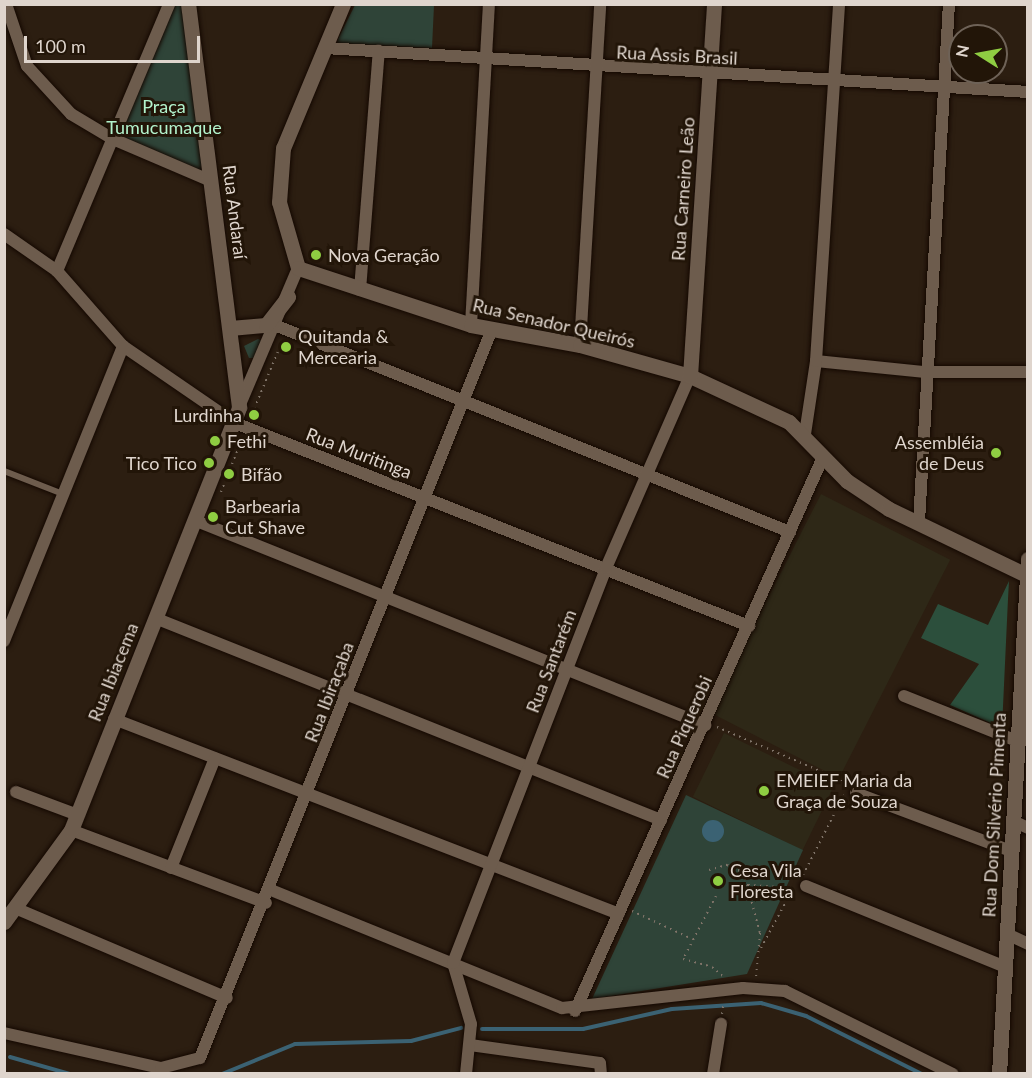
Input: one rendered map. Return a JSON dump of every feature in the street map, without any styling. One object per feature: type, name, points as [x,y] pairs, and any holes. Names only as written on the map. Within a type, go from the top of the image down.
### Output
[{"type":"street","points":[[6,4],[16,45],[44,87],[71,114],[113,139],[211,181]]},
{"type":"street","points":[[57,271],[169,4]]},
{"type":"street","name":"Rua Andaraí","points":[[189,4],[241,426]]},
{"type":"street","points":[[239,407],[282,328],[288,297],[298,268],[286,240],[279,178],[283,148],[344,4]]},
{"type":"street","points":[[471,325],[489,4]]},
{"type":"street","points":[[580,345],[600,4]]},
{"type":"street","name":"Rua Carneiro Leão","points":[[690,376],[714,4]]},
{"type":"street","points":[[805,434],[816,361],[836,80],[839,4]]},
{"type":"street","points":[[920,522],[925,372],[949,4]]},
{"type":"street","name":"Rua Assis Brasil","points":[[325,48],[487,58],[596,69],[836,80],[943,91],[1028,92]]},
{"type":"street","points":[[360,290],[379,51]]},
{"type":"street","name":"Rua Muritinga","points":[[4,234],[57,271],[123,346],[241,426],[749,626]]},
{"type":"street","name":"Rua Senador Queirós","points":[[298,268],[471,325],[580,345],[690,376],[805,434],[823,457],[847,481],[920,522],[1027,576]]},
{"type":"street","points":[[230,328],[266,324],[288,297]]},
{"type":"street","points":[[282,328],[790,532]]},
{"type":"street","name":"Rua Ibiraçaba","points":[[4,1033],[136,1064],[192,1064],[204,1051],[266,903],[385,594],[492,329]]},
{"type":"street","points":[[4,641],[123,346]]},
{"type":"street","points":[[816,361],[925,372],[1028,372]]},
{"type":"street","name":"Rua Santarém","points":[[453,963],[606,568],[690,376]]},
{"type":"street","name":"Rua Ibiacema","points":[[4,922],[71,830],[194,520],[241,426]]},
{"type":"street","name":"Rua Piquerobi","points":[[575,1011],[823,457]]},
{"type":"street","points":[[194,520],[385,594],[705,724]]},
{"type":"street","name":"Rua Dom Silvério Pimenta","points":[[999,1074],[1017,741],[1024,704],[1028,559]]},
{"type":"street","points":[[155,618],[348,693],[661,820]]},
{"type":"street","points":[[904,696],[1017,741]]},
{"type":"street","points":[[114,719],[491,864],[621,910]]},
{"type":"street","points":[[171,868],[215,758]]},
{"type":"street","points":[[851,790],[1011,851]]},
{"type":"street","points":[[16,792],[78,815]]},
{"type":"street","points":[[1013,821],[1028,828]]},
{"type":"street","points":[[71,830],[266,903]]},
{"type":"street","points":[[800,887],[1005,967]]},
{"type":"street","points":[[271,890],[575,1011],[751,983],[802,997],[953,1074]]},
{"type":"street","points":[[15,908],[227,998]]},
{"type":"street","points":[[1006,934],[1028,944]]},
{"type":"street","points":[[453,963],[470,1012],[470,1045],[466,1074]]},
{"type":"street","points":[[713,1074],[721,1018]]},
{"type":"street","points":[[470,1045],[600,1068]]},
{"type":"lane","points":[[4,471],[63,494]]},
{"type":"path","points":[[216,504],[241,426],[282,328]]},
{"type":"path","points":[[705,724],[744,736],[841,780],[851,790],[800,887],[761,948],[751,983]]},
{"type":"path","points":[[709,870],[727,865],[744,873],[761,948]]},
{"type":"path","points":[[748,885],[800,887]]},
{"type":"path","points":[[716,896],[683,959],[712,967],[731,981]]},
{"type":"path","points":[[621,910],[692,939]]},
{"type":"path","points":[[721,1018],[725,996]]},
{"type":"shaded area","points":[[821,494],[950,560],[839,778],[710,712]]},
{"type":"shaded area","name":"EMEIEF Maria da Graça de Souza","points":[[724,733],[834,786],[803,850],[693,797]]},
{"type":"green space","name":"Praça Tumucumaque","points":[[174,5],[186,5],[204,172],[120,136]]},
{"type":"green space","points":[[355,5],[434,5],[432,48],[336,43]]},
{"type":"green space","points":[[258,339],[263,341],[256,358],[249,358],[244,346]]},
{"type":"green space","points":[[1009,581],[1002,728],[950,705],[979,664],[921,638],[938,604],[988,625]]},
{"type":"green space","name":"Cesa Vila Floresta","points":[[686,795],[803,850],[747,974],[592,999]]},
{"type":"water","points":[[713,820],[723,827],[724,831],[717,841],[713,842],[703,835],[702,831],[709,821]]},
{"type":"waterway","points":[[482,1029],[583,1029],[672,1009],[761,1003],[806,1016],[922,1074]]},
{"type":"waterway","points":[[222,1074],[295,1044],[411,1041],[461,1028]]},
{"type":"waterway","points":[[10,1057],[70,1074]]},
{"type":"place","name":"Nova Geração","points":[[316,255]]},
{"type":"place","name":"Quitanda & Mercearia","points":[[286,347]]},
{"type":"place","name":"Lurdinha","points":[[254,415]]},
{"type":"place","name":"Fethi","points":[[215,441]]},
{"type":"place","name":"Assembléia de Deus","points":[[996,453]]},
{"type":"place","name":"Tico Tico","points":[[209,463]]},
{"type":"place","name":"Bifão","points":[[229,474]]},
{"type":"place","name":"Barbearia Cut Shave","points":[[213,517]]},
{"type":"place","name":"EMEIEF Maria da Graça de Souza","points":[[764,791]]},
{"type":"place","name":"Cesa Vila Floresta","points":[[718,881]]}]
